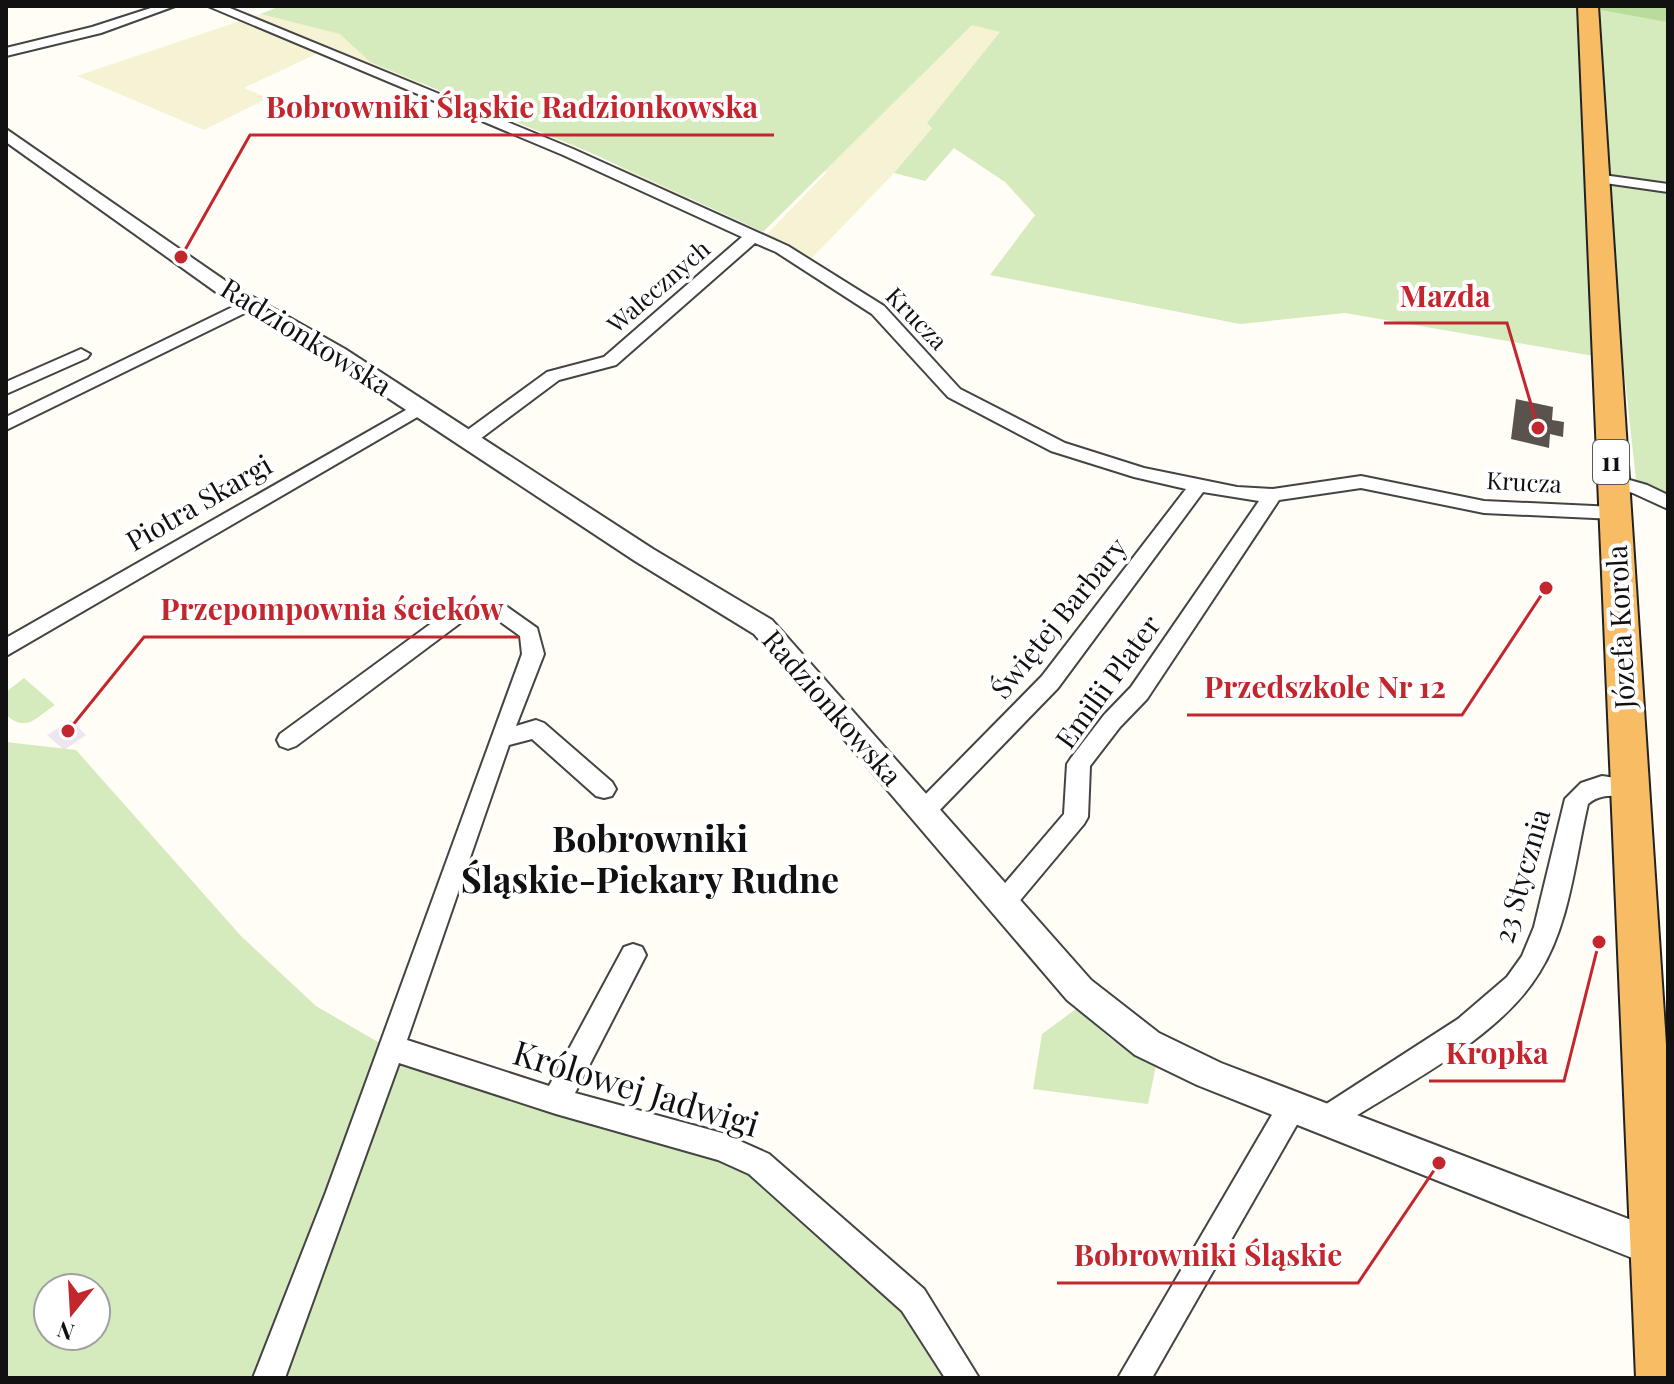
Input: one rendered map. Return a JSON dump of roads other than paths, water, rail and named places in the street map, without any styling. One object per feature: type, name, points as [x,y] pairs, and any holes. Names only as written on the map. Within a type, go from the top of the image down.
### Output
[{"type":"highway","name":"Józefa Korola","points":[[1588,6],[1630,787],[1656,1055],[1655,1248]]},
{"type":"highway","name":"11","points":[[1655,1248],[1662,1378]]},
{"type":"street","points":[[6,52],[96,30],[169,6]]},
{"type":"street","name":"Krucza","points":[[214,6],[568,152],[754,235],[842,285],[878,310],[954,393],[1070,452],[1198,486],[1273,495],[1361,482],[1493,508],[1615,513]]},
{"type":"street","name":"Radzionkowska","points":[[6,134],[249,304],[337,354],[644,555],[763,627],[1079,990],[1127,1031],[1186,1064],[1655,1248]]},
{"type":"street","points":[[1596,178],[1668,188]]},
{"type":"street","name":"Walecznych","points":[[469,438],[553,376],[610,361],[754,235]]},
{"type":"street","points":[[6,424],[249,304]]},
{"type":"street","points":[[6,389],[81,354]]},
{"type":"street","name":"Piotra Skargi","points":[[6,648],[420,408]]},
{"type":"street","points":[[1612,481],[1640,489],[1668,503]]},
{"type":"street","name":"Świętej Barbary","points":[[923,812],[1050,682],[1198,486]]},
{"type":"street","name":"Emilii Plater","points":[[1003,903],[1076,817],[1079,764],[1112,721],[1139,693],[1273,495]]},
{"type":"street","points":[[269,1378],[392,1048],[500,739],[533,654],[530,633],[499,611],[462,611],[288,740]]},
{"type":"street","points":[[500,739],[536,729],[604,789]]},
{"type":"street","name":"23 Stycznia","points":[[1327,1119],[1451,1039],[1510,991],[1531,964],[1547,920],[1577,799],[1591,786],[1611,783],[1630,787]]},
{"type":"street","points":[[556,1101],[633,955]]},
{"type":"street","name":"Królowej Jadwigi","points":[[392,1048],[556,1101],[722,1147],[759,1164],[913,1300],[963,1378]]},
{"type":"street","points":[[1134,1378],[1293,1105]]},
{"type":"place","name":"Bobrowniki Śląskie Radzionkowska","points":[[181,257]]},
{"type":"place","name":"Mazda","points":[[1538,428]]},
{"type":"place","name":"Przedszkole Nr 12","points":[[1546,588]]},
{"type":"place","name":"Przepompownia ścieków","points":[[68,731]]},
{"type":"place","name":"Kropka","points":[[1599,942]]},
{"type":"place","name":"Bobrowniki Śląskie","points":[[1439,1163]]},
{"type":"district","name":"Bobrowniki Śląskie-Piekary Rudne","points":[[650,860]]}]
